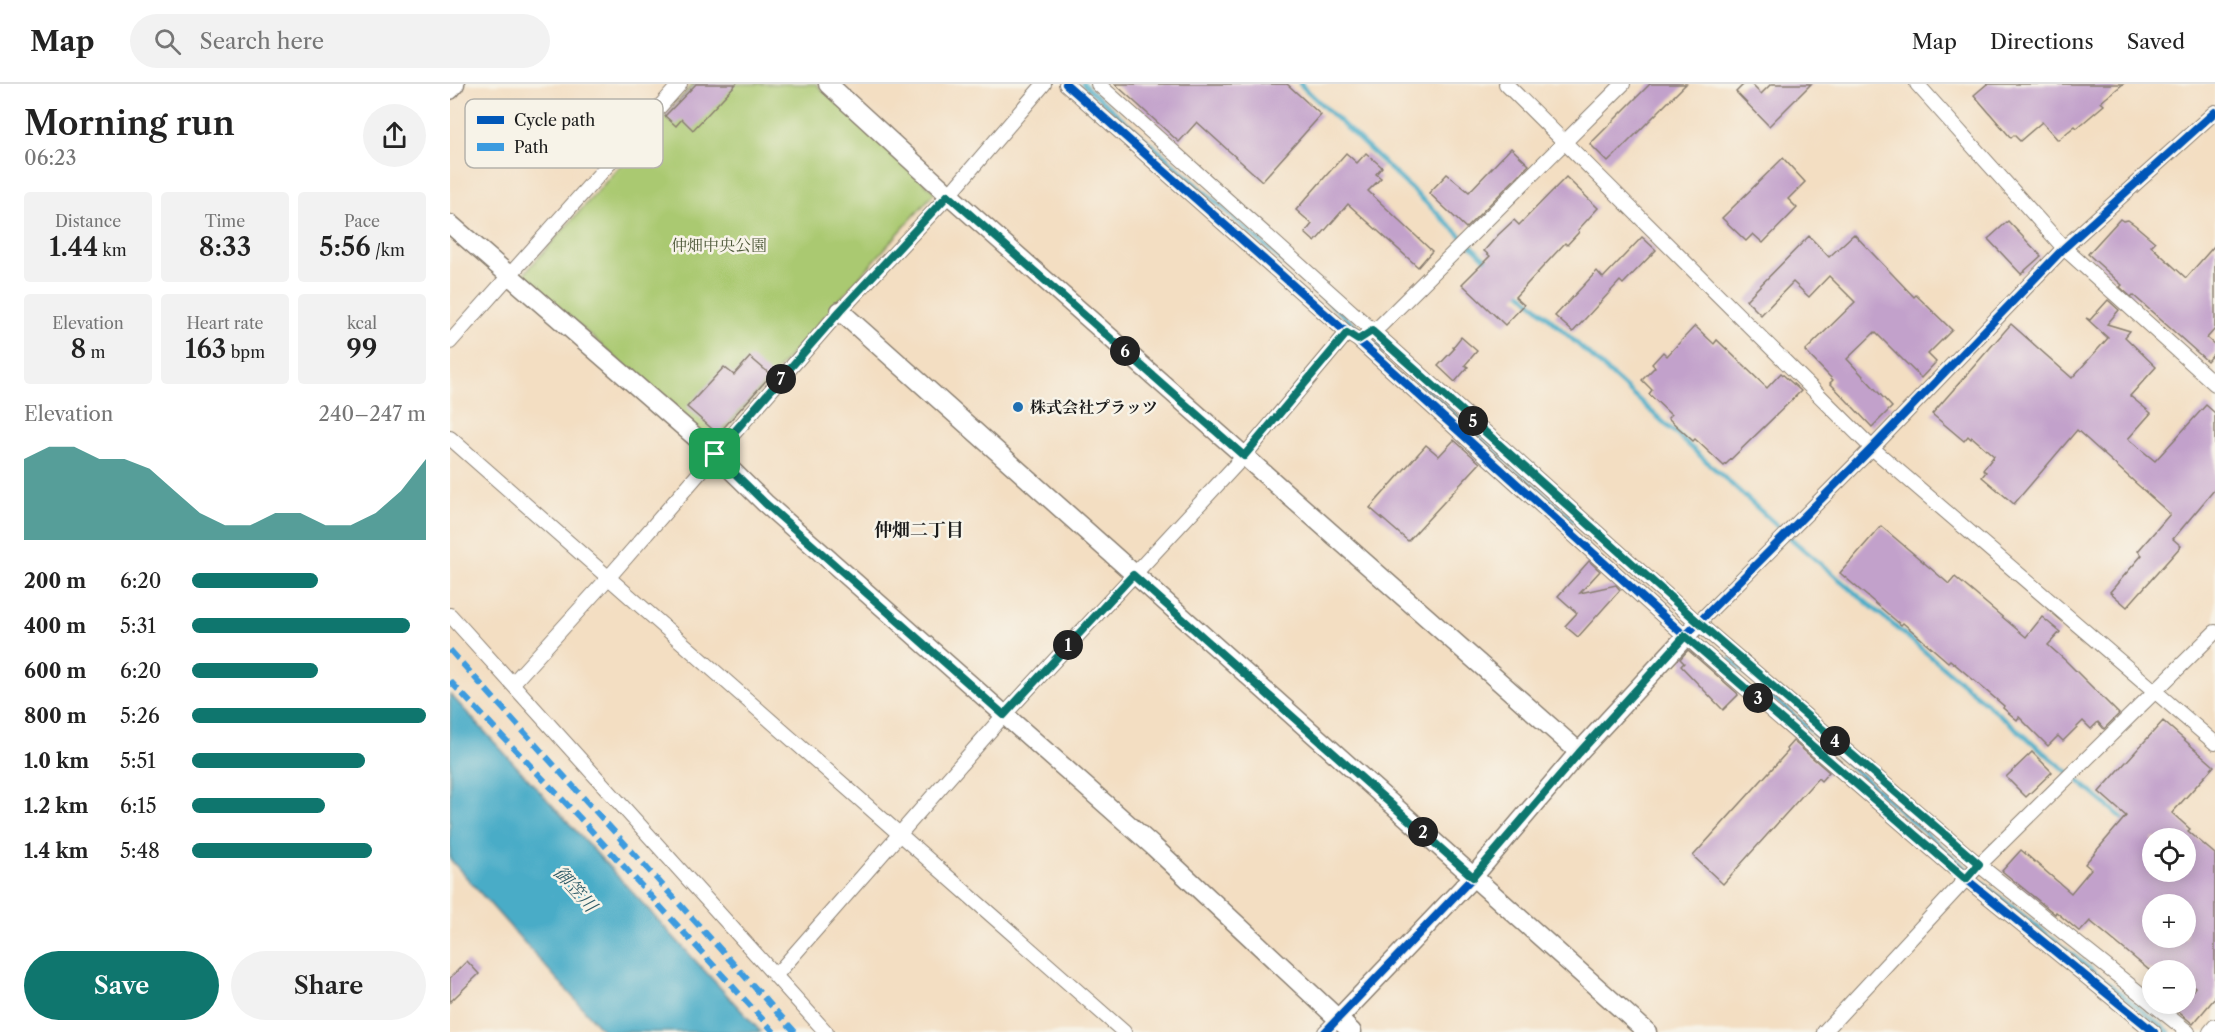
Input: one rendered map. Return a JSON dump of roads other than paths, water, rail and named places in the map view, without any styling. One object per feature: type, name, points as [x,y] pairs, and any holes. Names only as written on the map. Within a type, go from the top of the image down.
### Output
[{"type":"street","points":[[450,90],[455,84]]},
{"type":"street","points":[[663,103],[680,84]]},
{"type":"street","points":[[828,84],[948,195],[1579,753]]},
{"type":"street","points":[[513,683],[609,577],[840,311],[948,195],[1044,84]]},
{"type":"street","points":[[1066,84],[1352,337],[1691,629],[2142,994]]},
{"type":"street","points":[[1098,84],[1372,331],[1691,629],[1966,879],[2147,1030]]},
{"type":"street","points":[[1506,84],[1872,448],[2215,743]]},
{"type":"street","points":[[776,975],[1004,715],[1352,337],[1381,326],[1623,84]]},
{"type":"street","points":[[1917,84],[2064,248],[2215,384]]},
{"type":"street","points":[[1331,1026],[1473,877],[1579,753],[1691,629],[1872,448],[2064,248],[2215,112]]},
{"type":"street","points":[[450,342],[605,168]]},
{"type":"street","points":[[450,224],[715,454],[765,503],[1154,848],[1331,1026],[1352,1032]]},
{"type":"street","points":[[840,311],[1647,1032]]},
{"type":"street","points":[[450,438],[1124,1032]]},
{"type":"street","points":[[450,615],[826,1032]]},
{"type":"street","points":[[1824,1032],[1979,864],[2215,632]]},
{"type":"street","points":[[2166,1014],[2188,1032]]},
{"type":"street","points":[[2210,1032],[2215,1026]]},
{"type":"water","name":"御笠川","points":[[450,694],[761,1032],[604,1032],[450,859]]},
{"type":"waterway","points":[[1083,84],[1578,524]]},
{"type":"waterway","points":[[1300,84],[1490,263]]},
{"type":"waterway","points":[[1516,288],[1796,543],[2128,823]]},
{"type":"waterway","points":[[1730,659],[1983,884],[2169,1032]]},
{"type":"place","name":"株式会社プラッツ","points":[[1018,407]]},
{"type":"district","name":"仲畑二丁目","points":[[919,530]]},
{"type":"park label","name":"仲畑中央公園","points":[[719,245]]}]
